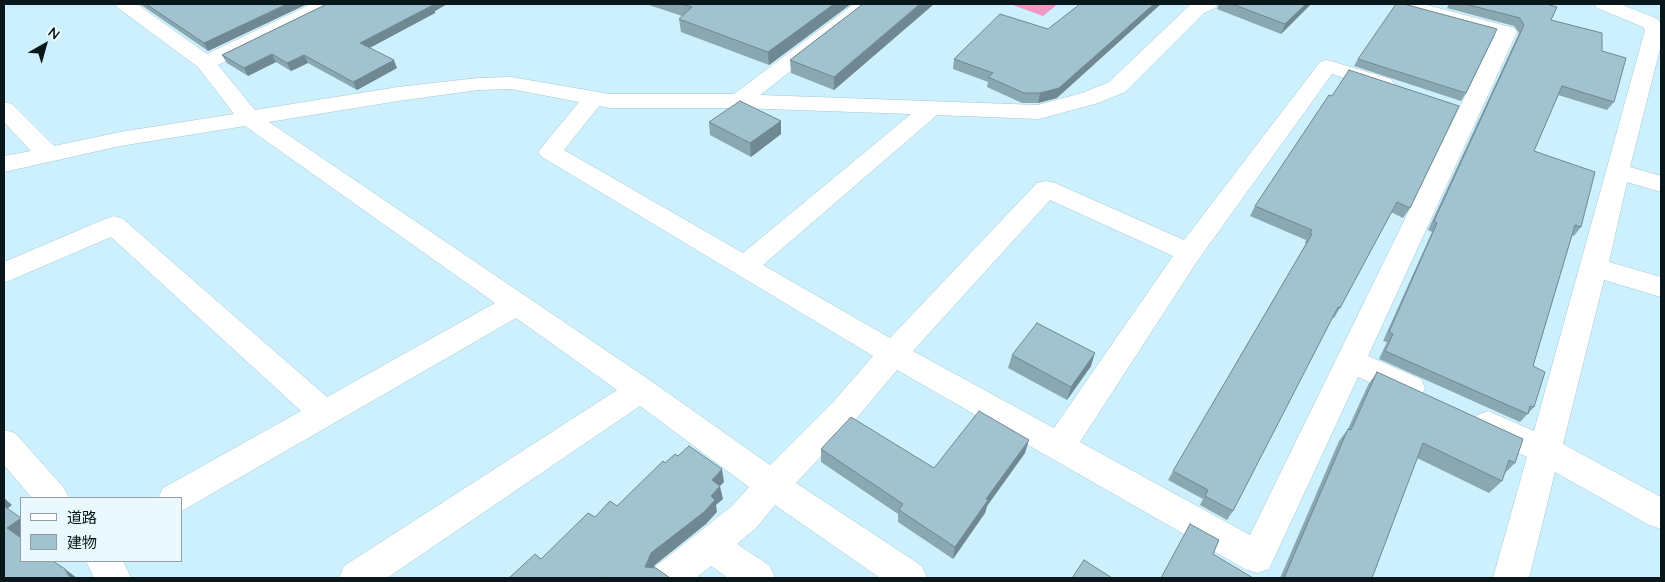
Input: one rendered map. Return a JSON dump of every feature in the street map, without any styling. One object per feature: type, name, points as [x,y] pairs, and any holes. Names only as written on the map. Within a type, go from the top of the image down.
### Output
[{"type":"street","points":[[125,4],[204,63],[248,118],[640,390],[772,485],[909,578]]},
{"type":"street","points":[[204,63],[326,4]]},
{"type":"street","points":[[739,101],[866,4]]},
{"type":"street","points":[[4,164],[120,138],[478,84],[511,83],[610,101],[739,101],[1039,112],[1090,98],[1117,87],[1197,9],[1208,4]]},
{"type":"street","points":[[593,98],[550,152],[893,354],[1257,557],[1350,361],[1459,109],[1507,32],[1402,4]]},
{"type":"street","points":[[1511,578],[1594,267],[1617,171],[1656,30],[1651,22],[1604,4]]},
{"type":"street","points":[[1059,447],[1189,253],[1327,66],[1403,91]]},
{"type":"street","points":[[4,109],[48,155]]},
{"type":"street","points":[[744,266],[931,109]]},
{"type":"street","points":[[1617,171],[1661,184]]},
{"type":"street","points":[[669,578],[744,517],[772,485],[845,410],[893,354],[1046,189],[1189,253]]},
{"type":"street","points":[[4,273],[114,225],[325,414]]},
{"type":"street","points":[[1594,267],[1661,287]]},
{"type":"street","points":[[177,497],[517,304]]},
{"type":"street","points":[[1350,361],[1545,450],[1661,514]]},
{"type":"street","points":[[357,578],[640,390]]},
{"type":"street","points":[[4,443],[51,497]]},
{"type":"street","points":[[710,545],[757,578]]},
{"type":"street","points":[[105,562],[114,578]]},
{"type":"shaded area","points":[[1010,4],[1058,4],[1043,16]]},
{"type":"building","points":[[146,4],[287,4],[204,43]]},
{"type":"building","points":[[327,4],[433,5],[360,43],[394,60],[353,82],[304,55],[287,63],[272,54],[244,68],[222,55]]},
{"type":"building","points":[[682,4],[834,4],[768,52],[679,19],[692,7]]},
{"type":"building","points":[[863,4],[920,4],[834,77],[790,60]]},
{"type":"building","points":[[1080,4],[1154,4],[1059,88],[1040,93],[1024,93],[988,77],[993,73],[954,59],[1000,14],[1048,29]]},
{"type":"building","points":[[1232,4],[1306,4],[1285,24]]},
{"type":"building","points":[[1396,4],[1404,4],[1497,29],[1466,93],[1358,59]]},
{"type":"building","points":[[1465,4],[1546,4],[1557,7],[1551,20],[1602,33],[1602,51],[1626,58],[1614,102],[1562,86],[1534,151],[1595,172],[1581,227],[1575,225],[1533,366],[1545,372],[1534,407],[1530,406],[1528,414],[1385,351],[1393,334],[1389,332],[1437,223],[1434,221],[1524,25],[1520,18]]},
{"type":"building","points":[[1349,70],[1459,106],[1410,208],[1397,202],[1340,308],[1338,307],[1233,511],[1205,496],[1208,490],[1173,471],[1312,234],[1310,233],[1312,230],[1255,206],[1329,95],[1332,96]]},
{"type":"building","points":[[740,101],[781,121],[750,143],[709,122]]},
{"type":"building","points":[[1037,323],[1095,353],[1071,387],[1012,355]]},
{"type":"building","points":[[1377,372],[1523,439],[1515,463],[1509,460],[1502,481],[1423,443],[1372,578],[1284,578],[1348,429],[1351,430]]},
{"type":"building","points":[[979,411],[1029,440],[986,499],[988,500],[955,547],[899,510],[903,504],[821,449],[851,417],[934,468]]},
{"type":"building","points":[[689,446],[722,469],[712,480],[720,486],[711,496],[715,500],[704,512],[651,553],[645,567],[656,568],[670,578],[509,578],[535,554],[541,559],[588,513],[595,517],[610,501],[617,506],[663,461],[665,463],[675,454],[678,456]]},
{"type":"building","points":[[4,506],[20,517],[7,528],[20,537],[20,562],[54,562],[65,569],[70,578],[4,578]]},
{"type":"building","points":[[1190,524],[1219,540],[1213,554],[1253,578],[1161,578]]},
{"type":"building","points":[[1084,560],[1112,578],[1072,578]]}]
